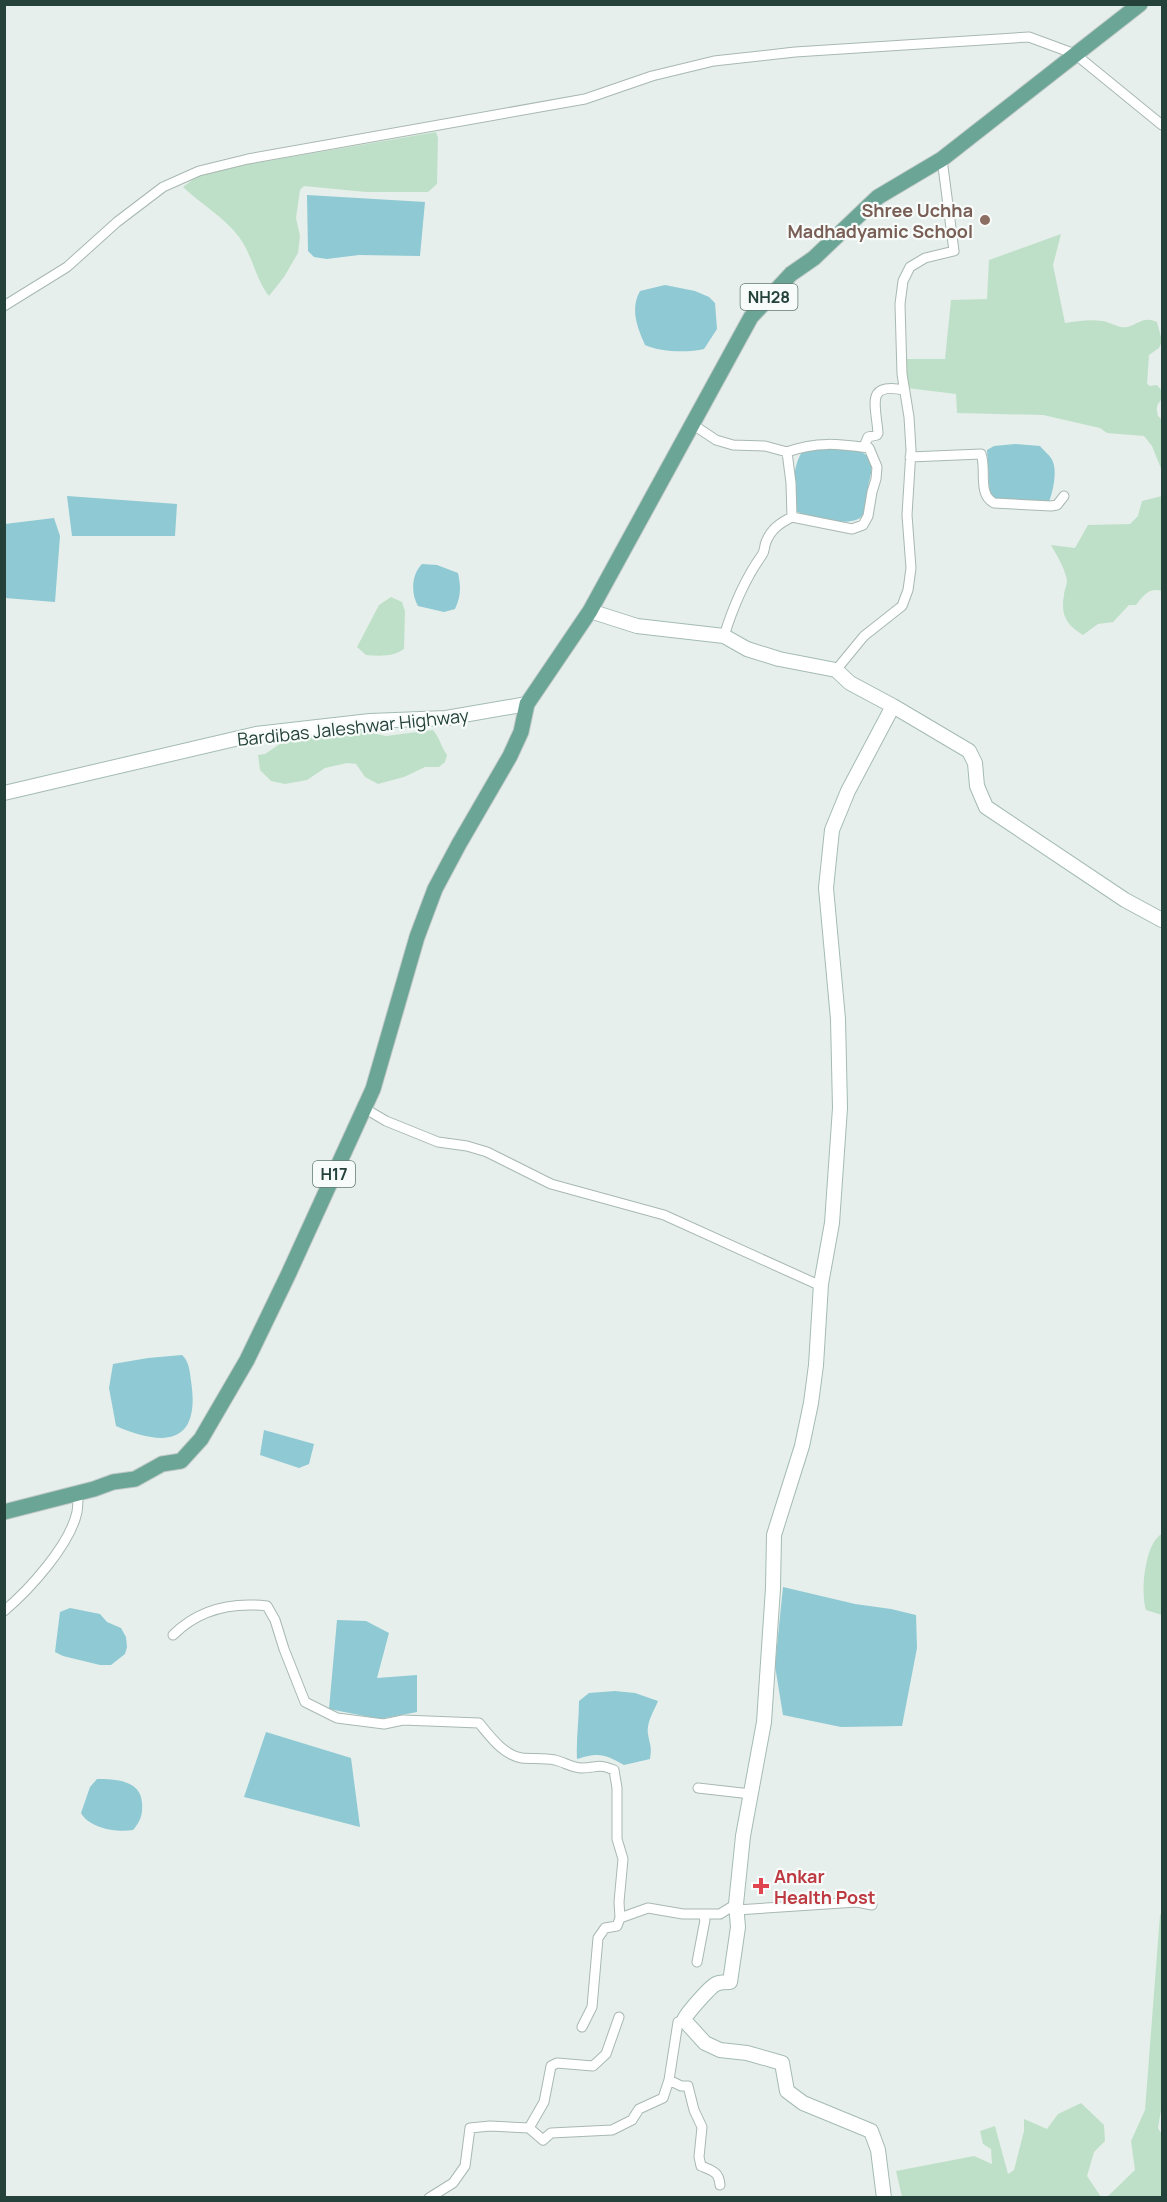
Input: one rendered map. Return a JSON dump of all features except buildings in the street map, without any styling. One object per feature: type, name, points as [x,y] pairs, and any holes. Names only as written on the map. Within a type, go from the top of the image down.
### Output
[{"type":"main road","name":"NH28","points":[[527,704],[590,611],[751,317],[791,274],[814,258],[878,197],[942,159],[1140,4]]},
{"type":"main road","name":"H17","points":[[4,1512],[113,1482],[135,1479],[162,1464],[181,1461],[201,1439],[247,1360],[373,1089],[417,937],[435,889],[510,756],[521,732],[527,704]]},
{"type":"street","points":[[4,306],[67,267],[117,222],[163,187],[199,171],[248,159],[585,99],[652,76],[714,61],[795,52],[1029,37],[1075,54],[1162,125]]},
{"type":"street","points":[[836,670],[864,636],[902,606],[908,590],[911,568],[907,515],[910,458],[909,417],[904,390],[899,315],[905,273],[914,262],[954,251],[942,159]]},
{"type":"street","points":[[864,447],[868,437],[878,433],[875,400],[877,392],[887,387],[904,390]]},
{"type":"street","points":[[692,424],[716,440],[733,445],[765,446],[787,452],[806,445],[820,444],[869,448],[877,467],[868,516],[863,525],[852,529],[792,517],[778,524],[765,543],[764,553],[750,572],[735,603],[724,636]]},
{"type":"street","points":[[787,452],[792,517]]},
{"type":"street","points":[[910,458],[981,454],[984,465],[985,493],[987,498],[994,503],[1051,506],[1057,504],[1064,496]]},
{"type":"street","points":[[590,611],[637,626],[724,636],[747,650],[836,670],[850,683],[893,705],[969,751],[975,763],[977,786],[986,807],[1125,900],[1162,921]]},
{"type":"street","name":"Bardibas Jaleshwar Highway","points":[[4,793],[256,734],[370,721],[446,718],[527,704]]},
{"type":"street","points":[[884,2198],[878,2150],[871,2131],[803,2103],[787,2091],[782,2063],[747,2053],[720,2050],[705,2043],[684,2020],[708,1990],[717,1983],[730,1982],[738,1927],[736,1907],[743,1836],[764,1722],[773,1588],[774,1535],[802,1446],[816,1365],[821,1286],[832,1223],[840,1108],[838,1019],[826,888],[832,830],[848,791],[893,705]]},
{"type":"street","points":[[364,1108],[386,1121],[438,1142],[467,1146],[487,1152],[551,1184],[664,1215],[821,1286]]},
{"type":"street","points":[[4,1611],[45,1570],[54,1557],[72,1526],[77,1512],[78,1493]]},
{"type":"street","points":[[173,1635],[181,1627],[210,1611],[240,1604],[267,1606],[275,1620],[305,1702],[337,1718],[384,1724],[403,1720],[479,1723],[495,1742],[509,1753],[519,1757],[553,1760],[574,1767],[605,1766],[614,1770],[617,1788],[617,1839],[623,1859],[619,1902],[620,1918],[617,1926],[605,1928],[598,1938],[592,2007],[582,2027]]},
{"type":"street","points":[[698,1788],[751,1794]]},
{"type":"street","points":[[620,1918],[648,1908],[683,1914],[720,1914],[736,1907],[857,1902],[872,1905]]},
{"type":"street","points":[[697,1962],[705,1920],[704,1914]]},
{"type":"street","points":[[529,2128],[544,2102],[551,2066],[557,2063],[593,2066],[606,2054],[619,2017]]},
{"type":"street","points":[[429,2198],[453,2183],[465,2166],[470,2128],[490,2126],[529,2128],[543,2140],[551,2133],[612,2130],[632,2120],[639,2109],[663,2098],[669,2080],[678,2022]]},
{"type":"street","points":[[669,2080],[681,2086],[688,2086],[690,2090],[694,2110],[702,2127],[699,2157],[702,2166],[717,2172],[720,2176],[720,2185]]},
{"type":"green space","points":[[436,132],[438,138],[437,184],[428,192],[366,192],[304,186],[300,190],[296,218],[300,236],[298,253],[284,277],[269,296],[239,237],[183,187],[199,175],[249,164]]},
{"type":"green space","points":[[1061,234],[1053,265],[1065,323],[1098,320],[1126,327],[1146,320],[1157,322],[1162,341],[1159,348],[1149,355],[1147,384],[1157,385],[1162,391],[1162,399],[1157,409],[1158,416],[1162,420],[1162,471],[1152,446],[1144,436],[1107,433],[1100,428],[1043,415],[957,413],[956,394],[907,388],[907,359],[945,359],[951,300],[987,299],[989,260]]},
{"type":"green space","points":[[1162,496],[1162,591],[1150,591],[1136,605],[1129,605],[1113,622],[1098,624],[1083,635],[1069,623],[1064,614],[1063,602],[1067,581],[1063,567],[1051,545],[1075,548],[1088,525],[1130,524],[1138,516],[1142,501]]},
{"type":"green space","points":[[391,597],[402,602],[405,611],[404,649],[391,655],[366,655],[357,647],[379,605]]},
{"type":"green space","points":[[349,728],[386,736],[433,730],[447,755],[445,762],[439,767],[425,767],[404,777],[378,784],[365,777],[356,764],[347,763],[325,768],[307,780],[285,784],[271,781],[260,770],[258,755],[265,754],[293,735],[316,734]]},
{"type":"green space","points":[[1162,1534],[1162,1615],[1146,1610],[1144,1581],[1151,1547]]},
{"type":"green space","points":[[1162,1914],[1162,2104],[1158,2128],[1162,2135],[1162,2197],[1107,2197],[1135,2170],[1131,2141],[1145,2110],[1160,1915]]},
{"type":"green space","points":[[1081,2103],[1104,2125],[1105,2141],[1094,2152],[1087,2176],[1101,2197],[902,2197],[896,2171],[974,2156],[992,2164],[991,2149],[983,2144],[980,2131],[995,2126],[1008,2174],[1014,2170],[1024,2131],[1024,2119],[1047,2129],[1058,2114]]},
{"type":"water","points":[[307,195],[425,202],[420,256],[359,255],[327,259],[314,257],[308,251]]},
{"type":"water","points":[[665,285],[695,291],[709,297],[715,303],[717,329],[704,349],[674,351],[645,345],[636,318],[637,298],[640,291]]},
{"type":"water","points":[[1015,444],[1040,446],[1052,460],[1055,477],[1049,502],[990,499],[987,450],[994,446]]},
{"type":"water","points":[[827,448],[859,451],[871,462],[868,504],[862,517],[844,522],[833,521],[794,510],[794,478],[800,456],[804,449]]},
{"type":"water","points":[[67,496],[177,504],[175,536],[72,536]]},
{"type":"water","points":[[54,518],[60,536],[55,602],[5,598],[5,524]]},
{"type":"water","points":[[422,564],[437,565],[458,573],[460,591],[455,609],[444,612],[418,606],[413,585],[418,568]]},
{"type":"water","points":[[182,1355],[190,1370],[193,1402],[190,1418],[184,1429],[175,1435],[163,1438],[133,1433],[116,1426],[109,1388],[113,1364]]},
{"type":"water","points":[[264,1430],[314,1444],[309,1464],[299,1468],[260,1455]]},
{"type":"water","points":[[783,1587],[855,1604],[916,1615],[917,1648],[902,1726],[841,1727],[783,1715],[775,1666]]},
{"type":"water","points":[[70,1608],[100,1614],[107,1622],[121,1628],[126,1637],[125,1654],[111,1665],[100,1665],[55,1652],[60,1612]]},
{"type":"water","points":[[337,1620],[366,1621],[389,1633],[377,1678],[417,1675],[417,1712],[380,1719],[329,1709]]},
{"type":"water","points":[[615,1691],[635,1693],[658,1701],[648,1726],[650,1759],[624,1765],[602,1755],[577,1759],[579,1701],[589,1693]]},
{"type":"water","points":[[266,1732],[351,1758],[360,1827],[244,1797]]},
{"type":"water","points":[[97,1779],[126,1782],[141,1795],[142,1811],[133,1830],[119,1831],[97,1826],[81,1813],[90,1787]]},
{"type":"place","name":"Shree Uchha Madhadyamic School","points":[[985,220]]},
{"type":"place","name":"Ankar Health Post","points":[[761,1886]]}]
